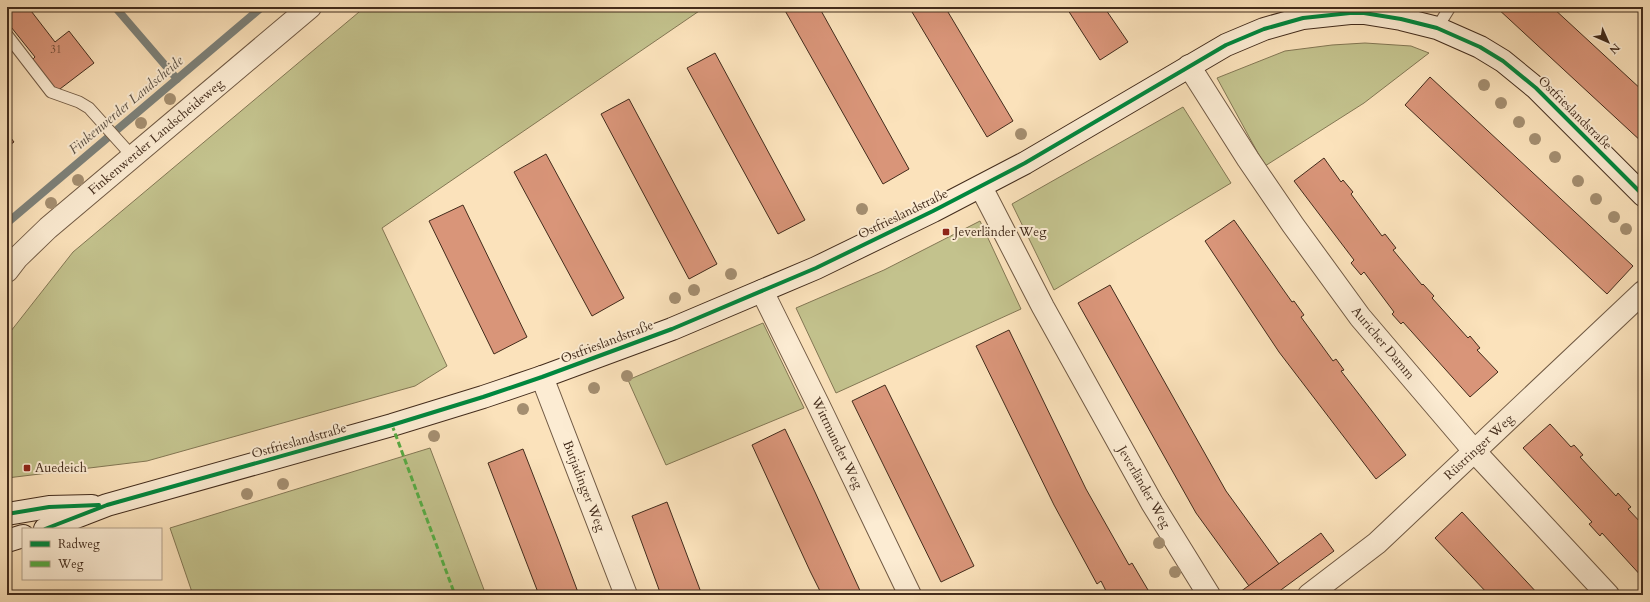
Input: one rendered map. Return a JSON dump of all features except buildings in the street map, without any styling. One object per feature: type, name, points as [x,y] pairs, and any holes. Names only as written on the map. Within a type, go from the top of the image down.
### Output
[{"type":"street","name":"Finkenwerder Landscheideweg","points":[[7,271],[17,258],[48,228],[310,7]]},
{"type":"street","name":"Ostfrieslandstraße","points":[[48,528],[107,505],[392,426],[542,378],[672,329],[816,268],[981,187],[1189,66],[1242,38],[1283,22],[1337,14],[1382,11],[1437,28],[1480,47],[1514,68],[1643,195]]},
{"type":"street","name":"Auricher Damm","points":[[1189,66],[1248,159],[1360,317],[1475,452],[1608,595]]},
{"type":"street","name":"Jeverländer Weg","points":[[981,187],[1042,307],[1152,503],[1209,595]]},
{"type":"street","name":"Wittmunder Weg","points":[[762,291],[910,595]]},
{"type":"street","name":"Rüstringer Weg","points":[[1309,595],[1377,543],[1643,292]]},
{"type":"street","name":"Butjadinger Weg","points":[[542,378],[626,595]]},
{"type":"street","name":"Ostfrieslandstraße","points":[[7,514],[49,507],[107,505]]},
{"type":"street","points":[[7,541],[22,536]]},
{"type":"lane","points":[[1437,28],[1450,7]]},
{"type":"lane","points":[[7,35],[51,92],[78,102],[89,108],[133,157]]},
{"type":"shaded area","points":[[365,7],[705,7],[382,228],[447,366],[415,386],[147,461],[7,478],[7,336],[73,252]]},
{"type":"shaded area","points":[[1365,43],[1411,46],[1429,53],[1364,103],[1265,166],[1217,78],[1285,51],[1332,45]]},
{"type":"shaded area","points":[[1183,107],[1231,183],[1054,290],[1012,204]]},
{"type":"shaded area","points":[[980,221],[1021,309],[836,393],[796,308],[884,270]]},
{"type":"shaded area","points":[[763,323],[804,408],[666,465],[628,380]]},
{"type":"shaded area","points":[[430,448],[486,595],[193,595],[170,528]]},
{"type":"waterway","points":[[115,7],[177,79]]},
{"type":"waterway","name":"Finkenwerder Landscheide","points":[[7,223],[262,7]]},
{"type":"marked path","points":[[392,425],[455,595]]},
{"type":"cycle path","points":[[48,528],[107,505],[392,425],[483,397],[672,329],[816,268],[933,211],[1025,163],[1226,45],[1264,29],[1303,18],[1364,13],[1401,19],[1437,28],[1480,47],[1503,61],[1536,88],[1643,195]]},
{"type":"cycle path","points":[[7,514],[49,507],[99,505]]},
{"type":"place","name":"Jeverländer Weg","points":[[946,232]]},
{"type":"place","name":"Auedeich","points":[[27,468]]}]
